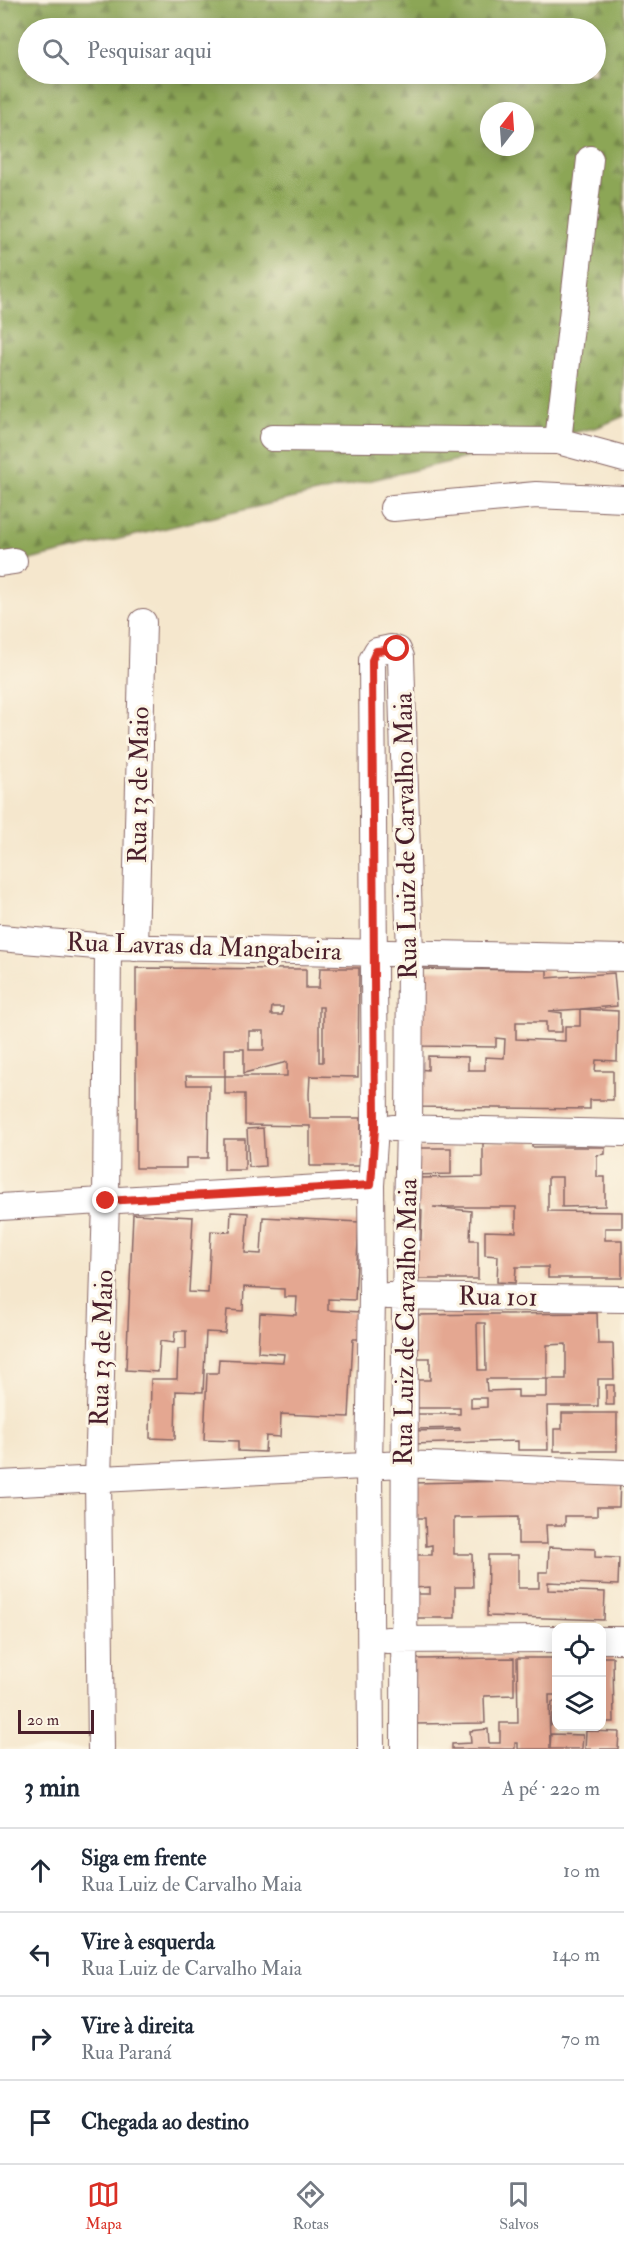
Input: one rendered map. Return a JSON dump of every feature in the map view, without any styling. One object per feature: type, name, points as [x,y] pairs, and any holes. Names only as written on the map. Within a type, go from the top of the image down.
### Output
[{"type":"street","points":[[558,441],[590,159]]},
{"type":"street","points":[[272,438],[558,441],[624,459]]},
{"type":"street","points":[[393,508],[536,495],[624,499]]},
{"type":"street","name":"Rua 13 de Maio","points":[[135,948],[143,622]]},
{"type":"street","name":"Rua Luiz de Carvalho Maia","points":[[372,1749],[369,1466],[371,1185],[375,1128],[375,953],[372,660],[376,651],[391,648],[399,651],[401,657],[410,954],[405,1296],[404,1749]]},
{"type":"street","name":"Rua Lavras da Mangabeira","points":[[0,938],[135,948],[624,958]]},
{"type":"street","name":"Rua 13 de Maio","points":[[101,1749],[98,1479],[106,1201],[108,947]]},
{"type":"street","points":[[375,1128],[624,1133]]},
{"type":"street","points":[[0,1207],[371,1185]]},
{"type":"street","name":"Rua 101","points":[[372,1297],[624,1299]]},
{"type":"street","points":[[0,1484],[404,1464],[624,1473]]},
{"type":"street","points":[[372,1640],[552,1640]]},
{"type":"street","points":[[606,1640],[624,1640]]},
{"type":"green space","points":[[0,0],[624,0],[624,416],[598,427],[0,567]]},
{"type":"building","points":[[136,968],[306,969],[306,988],[319,988],[320,968],[359,968],[358,1077],[310,1076],[309,1094],[310,1118],[361,1118],[360,1166],[310,1166],[310,1126],[245,1125],[245,1094],[225,1094],[225,1076],[186,1076],[187,1085],[209,1085],[208,1158],[186,1158],[186,1168],[136,1168]],"holes":[[[272,1007],[283,1007],[282,1015],[271,1015]],[[319,1007],[323,1007],[323,1062],[319,1062]],[[249,1031],[264,1031],[264,1050],[249,1050]],[[225,1049],[244,1049],[244,1073],[287,1062],[287,1076],[225,1076]]]},
{"type":"building","points":[[416,969],[547,970],[547,978],[614,973],[617,1006],[580,1009],[618,1011],[617,1061],[596,1060],[595,1071],[613,1071],[613,1100],[590,1100],[590,1109],[416,1107],[417,1069],[428,1070],[428,1056],[468,1057],[468,1070],[485,1070],[485,1057],[504,1058],[505,1039],[496,1038],[496,1047],[420,1046]],"holes":[[[580,1009],[580,1026],[565,1026],[565,1041],[516,1039],[516,1022],[546,1022],[546,1032],[562,1032],[562,1013],[549,1011]]]},
{"type":"building","points":[[263,1128],[265,1166],[249,1167],[247,1129]]},
{"type":"building","points":[[224,1139],[245,1139],[245,1170],[224,1170]]},
{"type":"building","points":[[532,1142],[532,1147],[605,1147],[605,1154],[597,1155],[597,1177],[605,1177],[605,1206],[562,1207],[562,1177],[548,1177],[548,1211],[622,1212],[622,1228],[605,1228],[605,1240],[622,1240],[622,1278],[548,1278],[548,1267],[516,1267],[515,1283],[497,1282],[498,1256],[485,1255],[485,1231],[516,1232],[516,1207],[433,1207],[471,1211],[470,1240],[478,1240],[478,1279],[407,1279],[407,1240],[421,1240],[422,1210],[416,1207],[416,1178],[483,1177],[483,1143]]},
{"type":"building","points":[[414,1148],[451,1148],[451,1174],[414,1175]]},
{"type":"building","points":[[231,1212],[248,1213],[245,1253],[261,1254],[263,1217],[359,1222],[355,1300],[328,1299],[328,1310],[360,1312],[359,1339],[353,1339],[349,1417],[281,1414],[280,1437],[266,1436],[265,1452],[238,1451],[238,1441],[204,1440],[207,1373],[218,1373],[219,1359],[283,1362],[284,1354],[258,1352],[260,1313],[296,1315],[297,1297],[284,1297],[284,1289],[244,1287],[243,1311],[227,1310],[225,1333],[206,1332],[203,1392],[176,1391],[175,1439],[150,1438],[151,1379],[177,1379],[178,1349],[186,1349],[186,1331],[175,1331],[174,1343],[160,1341],[158,1372],[126,1370],[133,1214],[193,1217],[189,1292],[208,1293],[211,1231],[230,1232]]},
{"type":"building","points":[[597,1313],[598,1344],[613,1344],[614,1379],[598,1379],[598,1406],[547,1406],[548,1450],[518,1450],[518,1441],[412,1444],[411,1431],[460,1430],[460,1428],[415,1429],[415,1414],[460,1414],[460,1408],[415,1408],[414,1380],[430,1380],[430,1358],[414,1358],[414,1315]],"holes":[[[477,1323],[485,1323],[486,1370],[478,1370]],[[566,1344],[566,1379],[547,1379],[547,1345]],[[486,1379],[547,1379],[547,1397],[518,1397],[518,1390],[487,1391]],[[471,1398],[487,1398],[487,1407],[471,1408]]]},
{"type":"building","points":[[606,1385],[614,1385],[614,1405],[606,1405]]},
{"type":"building","points":[[562,1413],[617,1413],[617,1451],[554,1451],[554,1429],[562,1429]]},
{"type":"building","points":[[620,1479],[619,1507],[597,1507],[597,1516],[565,1516],[565,1525],[546,1525],[547,1544],[518,1544],[518,1517],[454,1518],[454,1554],[472,1554],[473,1587],[455,1587],[455,1618],[405,1618],[405,1594],[430,1594],[430,1587],[412,1588],[412,1555],[432,1555],[432,1545],[426,1546],[425,1518],[411,1518],[411,1483]]},
{"type":"building","points":[[549,1547],[595,1549],[595,1557],[619,1558],[618,1585],[548,1582],[548,1590],[605,1592],[604,1620],[487,1616],[488,1555],[518,1555],[518,1588],[539,1588],[539,1572],[548,1572]]},
{"type":"building","points":[[606,1657],[613,1657],[614,1722],[606,1722]]},
{"type":"building","points":[[514,1658],[514,1695],[484,1696],[485,1723],[414,1724],[413,1659]]},
{"type":"building","points":[[517,1658],[552,1658],[552,1695],[549,1695],[550,1749],[518,1749],[518,1743],[515,1743],[515,1749],[452,1749],[452,1744],[471,1743],[470,1731],[488,1729],[489,1743],[500,1743],[500,1723],[518,1723]]},
{"type":"building","points":[[586,1731],[619,1732],[618,1749],[585,1749]]},
{"type":"building","points":[[551,1734],[583,1735],[582,1749],[550,1749]]},
{"type":"route","points":[[106,1201],[371,1185],[375,1128],[372,660],[376,651],[397,649]]}]
